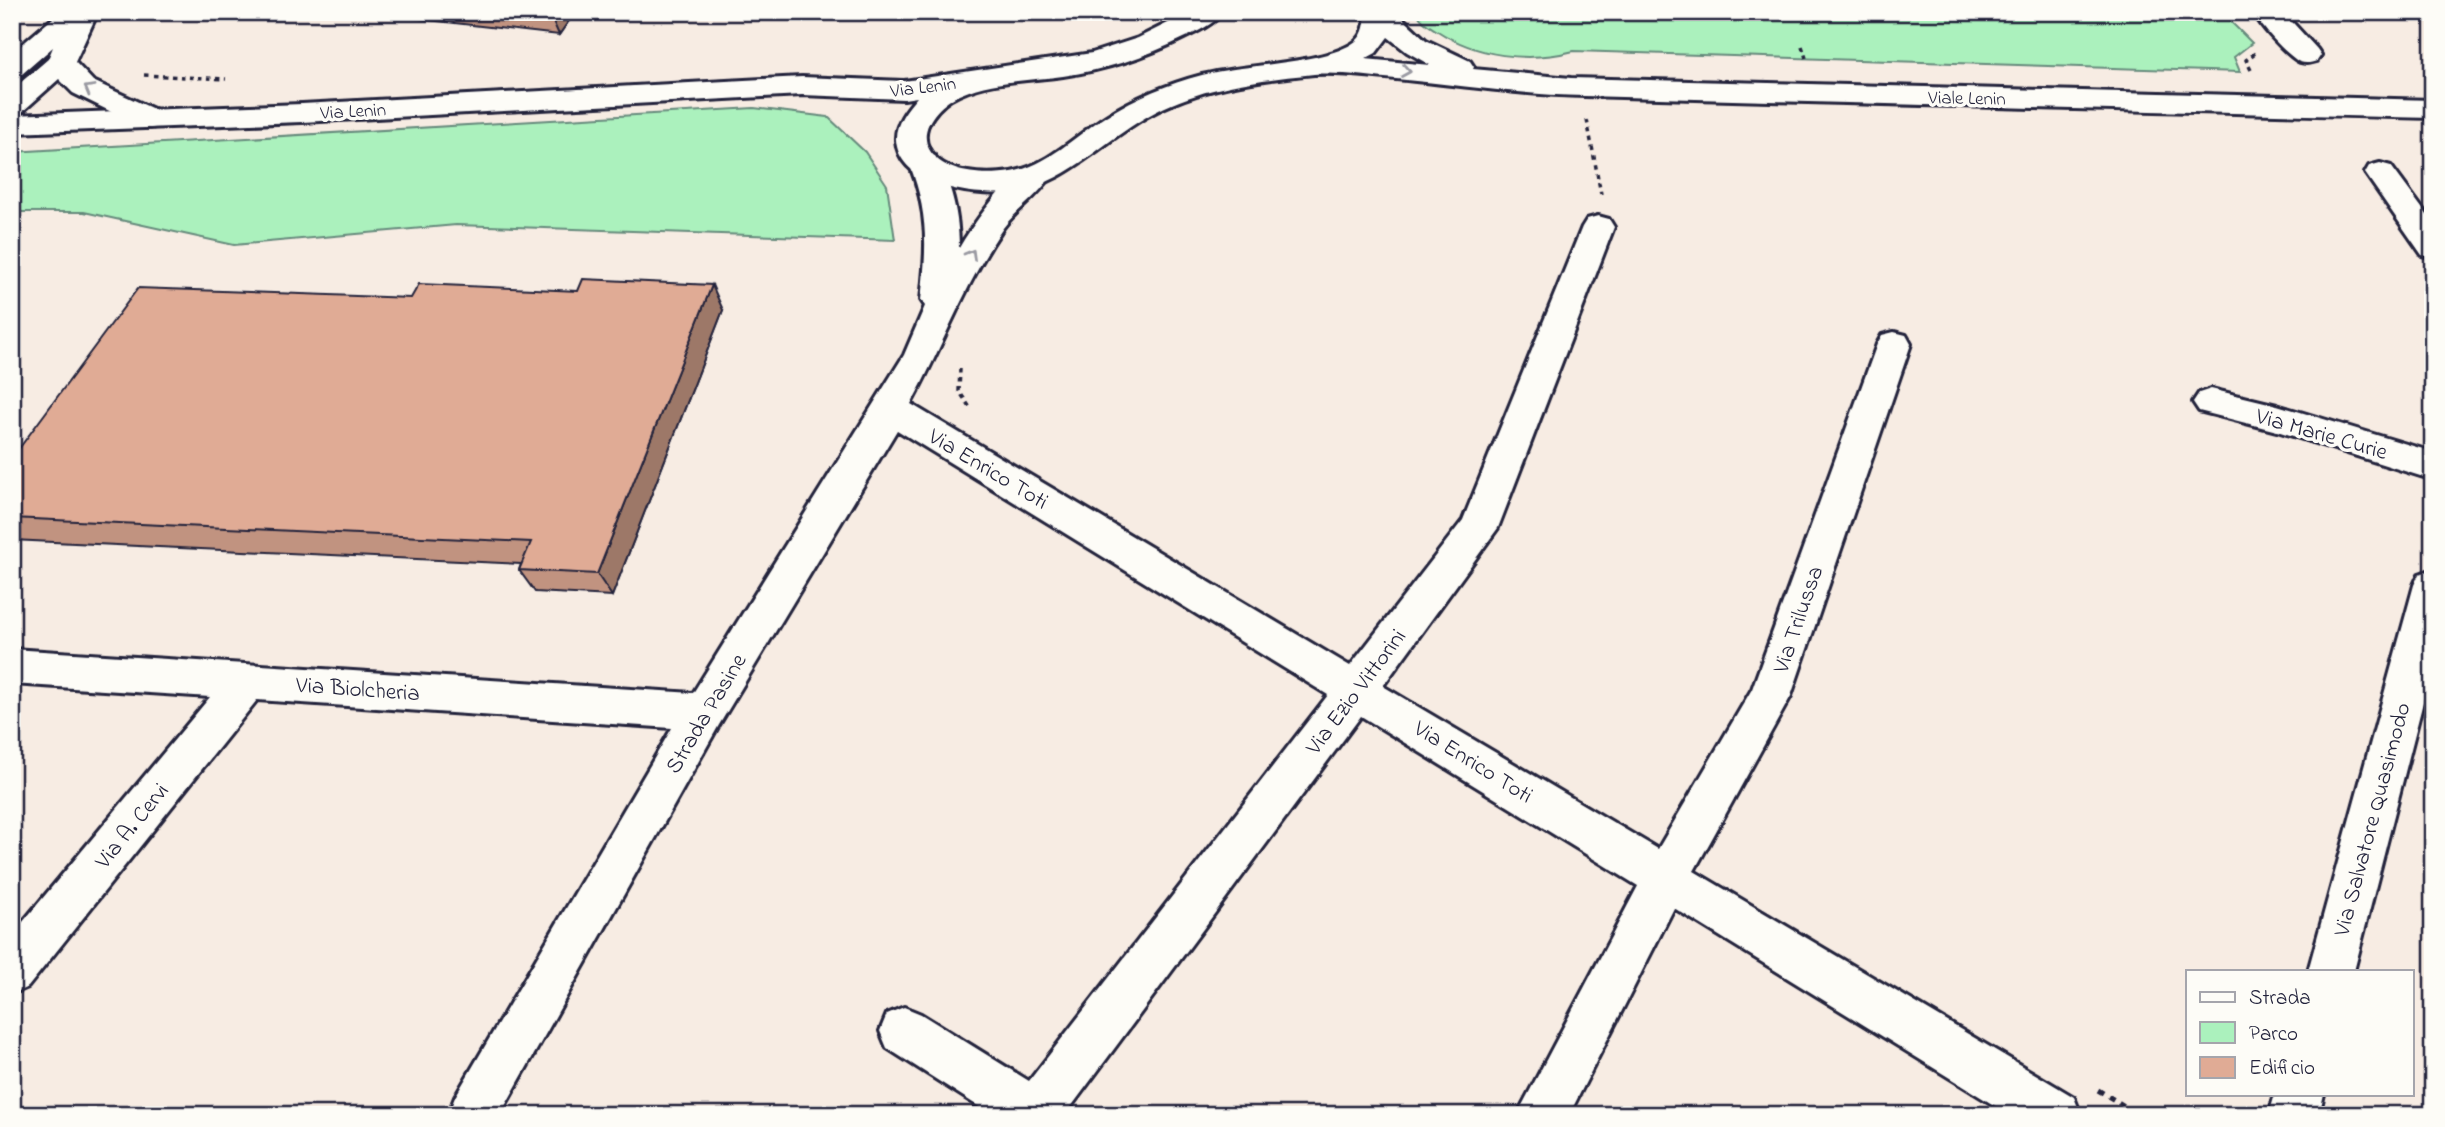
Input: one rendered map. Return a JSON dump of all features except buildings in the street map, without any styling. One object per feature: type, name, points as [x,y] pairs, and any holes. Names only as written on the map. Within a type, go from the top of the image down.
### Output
[{"type":"street","points":[[13,69],[77,12]]},
{"type":"street","points":[[12,106],[60,63],[84,12]]},
{"type":"street","points":[[937,313],[944,230],[936,191],[918,155],[912,129],[920,111],[937,96],[959,84],[985,77],[1051,71],[1108,57],[1161,39],[1209,12]]},
{"type":"street","points":[[918,155],[943,176],[969,184],[999,185],[1035,177],[1054,169],[1134,110],[1163,97],[1230,77],[1339,61],[1361,52],[1376,39],[1382,24],[1381,12]]},
{"type":"street","points":[[1381,12],[1398,33],[1423,51],[1502,81]]},
{"type":"street","points":[[2269,12],[2269,16],[2307,55]]},
{"type":"street","points":[[60,63],[83,88],[150,119]]},
{"type":"street","name":"Viale Lenin","points":[[1313,65],[1380,67],[1446,77],[1601,88],[2433,109]]},
{"type":"street","name":"Via Lenin","points":[[12,124],[693,94],[802,86],[904,90],[985,77]]},
{"type":"street","name":"Via Lenin","points":[[693,94],[778,95],[838,100],[876,111],[894,121],[907,134],[918,155]]},
{"type":"street","points":[[2380,173],[2433,247]]},
{"type":"street","points":[[937,313],[994,218],[1035,177]]},
{"type":"street","name":"Via Ezio Vittorini","points":[[1037,1114],[1479,527],[1598,227]]},
{"type":"street","name":"Strada Pasine","points":[[473,1115],[704,712],[891,409],[921,355],[937,313]]},
{"type":"street","name":"Via Trilussa","points":[[1542,1115],[1665,879],[1770,696],[1894,344]]},
{"type":"street","name":"Via Marie Curie","points":[[2211,402],[2277,418],[2433,466]]},
{"type":"street","name":"Via Enrico Toti","points":[[891,409],[2056,1115]]},
{"type":"street","name":"Via Salvatore Quasimodo","points":[[2331,970],[2433,585]]},
{"type":"street","name":"Via Biolcheria","points":[[12,666],[704,712]]},
{"type":"street","name":"Via A. Cervi","points":[[12,971],[249,680]]},
{"type":"street","points":[[904,1031],[1037,1114]]},
{"type":"street","points":[[2294,1115],[2299,1096]]},
{"type":"path","points":[[1802,46],[1808,66]]},
{"type":"path","points":[[1598,227],[1602,188],[1584,106],[1606,107],[1601,88]]},
{"type":"green space","points":[[1417,12],[2228,12],[2232,23],[2252,43],[2234,57],[2240,72],[1574,51],[1520,57],[1485,52],[1468,46],[1428,25]]},
{"type":"green space","points":[[754,108],[828,117],[865,152],[887,185],[895,240],[456,225],[234,245],[84,212],[12,212],[12,152]]}]
